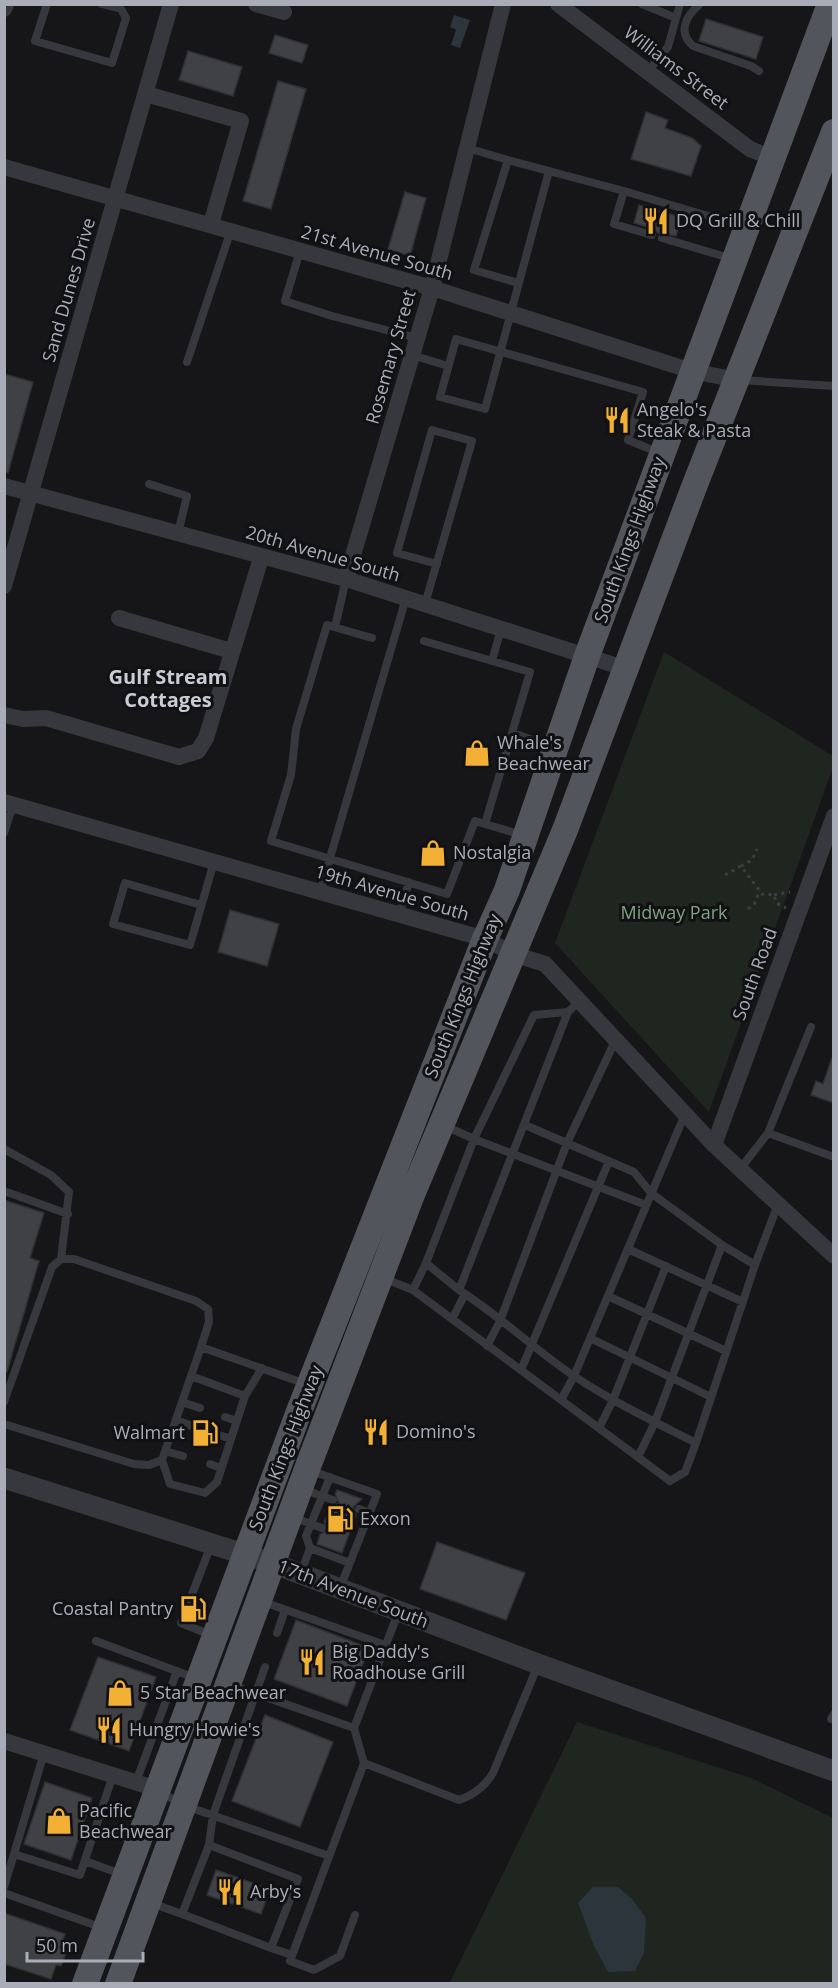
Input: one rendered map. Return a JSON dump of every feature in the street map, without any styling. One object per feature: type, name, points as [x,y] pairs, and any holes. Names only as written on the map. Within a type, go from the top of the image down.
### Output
[{"type":"main road","name":"South Kings Highway","points":[[85,1983],[137,1842],[146,1786],[188,1675],[215,1636],[309,1385],[485,939],[507,890],[587,656],[830,4]]},
{"type":"main road","name":"South Kings Highway","points":[[118,1983],[272,1563],[300,1520],[315,1483],[381,1276],[627,669],[694,488],[834,132]]},
{"type":"street","points":[[4,9],[6,4]]},
{"type":"street","name":"Sand Dunes Drive","points":[[4,586],[171,4]]},
{"type":"street","points":[[256,4],[284,12]]},
{"type":"street","name":"Rosemary Street","points":[[346,579],[432,288],[503,4]]},
{"type":"street","name":"Williams Street","points":[[558,4],[750,149],[772,158]]},
{"type":"street","points":[[146,94],[241,121],[211,224]]},
{"type":"street","name":"21st Avenue South","points":[[4,166],[432,288],[692,371],[737,380]]},
{"type":"street","name":"20th Avenue South","points":[[4,486],[261,558],[346,579],[627,669]]},
{"type":"street","points":[[4,715],[23,719],[46,718],[170,755],[185,757],[198,751],[206,738],[261,558]]},
{"type":"street","points":[[119,618],[231,651]]},
{"type":"street","name":"19th Avenue South","points":[[9,804],[485,939],[513,954],[545,964],[714,1145],[834,1256]]},
{"type":"street","name":"South Road","points":[[714,1145],[834,816]]},
{"type":"street","name":"17th Avenue South","points":[[4,1478],[272,1563],[538,1664],[834,1771]]},
{"type":"street","points":[[4,1741],[146,1786]]},
{"type":"lane","points":[[47,4],[35,41],[112,63],[126,18],[121,9],[102,4]]},
{"type":"lane","points":[[642,4],[676,18]]},
{"type":"lane","points":[[648,71],[668,47],[680,4]]},
{"type":"lane","points":[[700,4],[687,18],[683,28],[686,40],[693,46],[751,66],[759,71]]},
{"type":"lane","points":[[467,148],[746,227]]},
{"type":"lane","points":[[508,160],[474,270],[518,283]]},
{"type":"lane","points":[[549,171],[518,283],[501,351],[485,409],[440,397],[456,339],[501,351],[643,392],[628,440],[662,454]]},
{"type":"lane","points":[[624,191],[614,224],[652,235]]},
{"type":"lane","points":[[187,362],[231,230]]},
{"type":"lane","points":[[662,238],[734,259]]},
{"type":"lane","points":[[300,251],[285,301],[417,338]]},
{"type":"lane","points":[[412,355],[448,366]]},
{"type":"lane","points":[[737,380],[834,386]]},
{"type":"lane","points":[[425,604],[472,441],[432,430],[396,553],[436,564]]},
{"type":"lane","points":[[150,484],[187,496],[178,534]]},
{"type":"lane","points":[[335,627],[346,579]]},
{"type":"lane","points":[[320,892],[406,598]]},
{"type":"lane","points":[[372,638],[327,625],[296,729],[291,775],[271,841],[447,894],[475,821],[525,836]]},
{"type":"lane","points":[[492,661],[501,629]]},
{"type":"lane","points":[[424,641],[530,672],[485,824]]},
{"type":"lane","points":[[513,733],[556,748]]},
{"type":"lane","points":[[4,832],[9,804]]},
{"type":"lane","points":[[201,905],[125,883],[113,924],[189,945],[214,862]]},
{"type":"lane","points":[[399,915],[409,882]]},
{"type":"lane","points":[[452,1319],[568,1012],[581,1000]]},
{"type":"lane","points":[[413,1290],[426,1263],[474,1139],[534,1015],[568,1012]]},
{"type":"lane","points":[[740,1169],[768,1133],[811,1027]]},
{"type":"lane","points":[[488,1346],[567,1143],[616,1038]]},
{"type":"lane","points":[[561,1400],[574,1376],[685,1113]]},
{"type":"lane","points":[[441,1125],[646,1205]]},
{"type":"lane","points":[[525,1125],[634,1172],[651,1193],[722,1245],[754,1265]]},
{"type":"lane","points":[[768,1133],[834,1157]]},
{"type":"lane","points":[[4,1149],[51,1175],[69,1192],[61,1259],[52,1267],[4,1402]]},
{"type":"lane","points":[[521,1370],[609,1161]]},
{"type":"lane","points":[[4,1191],[68,1214]]},
{"type":"lane","points":[[381,1276],[413,1290],[670,1481],[685,1472],[754,1265],[778,1204]]},
{"type":"lane","points":[[638,1457],[655,1422],[722,1245]]},
{"type":"lane","points":[[628,1249],[743,1302]]},
{"type":"lane","points":[[4,1425],[134,1464],[150,1466],[163,1455],[176,1420],[209,1322],[208,1309],[196,1301],[74,1259],[61,1259]]},
{"type":"lane","points":[[426,1263],[574,1376],[613,1400],[696,1443]]},
{"type":"lane","points":[[599,1428],[631,1358],[666,1266]]},
{"type":"lane","points":[[608,1296],[726,1351]]},
{"type":"lane","points":[[590,1338],[711,1397]]},
{"type":"lane","points":[[201,1347],[309,1385]]},
{"type":"lane","points":[[163,1455],[170,1484],[205,1493],[217,1482],[245,1396],[262,1368]]},
{"type":"lane","points":[[191,1376],[245,1396]]},
{"type":"lane","points":[[182,1402],[200,1408]]},
{"type":"lane","points":[[225,1417],[237,1421]]},
{"type":"lane","points":[[176,1420],[195,1427]]},
{"type":"lane","points":[[219,1435],[231,1439]]},
{"type":"lane","points":[[163,1455],[183,1456]]},
{"type":"lane","points":[[210,1464],[222,1468]]},
{"type":"lane","points":[[315,1483],[333,1500]]},
{"type":"lane","points":[[315,1483],[377,1494],[340,1589]]},
{"type":"lane","points":[[358,1509],[369,1513]]},
{"type":"lane","points":[[300,1520],[322,1528]]},
{"type":"lane","points":[[300,1520],[310,1548],[300,1574]]},
{"type":"lane","points":[[348,1538],[358,1542]]},
{"type":"lane","points":[[212,1545],[181,1623],[215,1636]]},
{"type":"lane","points":[[310,1548],[350,1563]]},
{"type":"lane","points":[[258,1600],[385,1645]]},
{"type":"lane","points":[[277,1633],[285,1610]]},
{"type":"lane","points":[[355,1916],[340,1956],[314,1970],[290,1961],[364,1763],[354,1728],[398,1612]]},
{"type":"lane","points":[[96,1641],[188,1675]]},
{"type":"lane","points":[[364,1763],[459,1800],[469,1796],[486,1784],[494,1773],[538,1664]]},
{"type":"lane","points":[[182,1914],[208,1845],[213,1815],[265,1667]]},
{"type":"lane","points":[[227,1684],[354,1728]]},
{"type":"lane","points":[[834,1714],[831,1719],[834,1720]]},
{"type":"lane","points":[[4,1887],[44,1753]]},
{"type":"lane","points":[[14,1854],[80,1875],[113,1775]]},
{"type":"lane","points":[[146,1786],[183,1805],[329,1856]]},
{"type":"lane","points":[[95,1829],[137,1842]]},
{"type":"lane","points":[[208,1845],[298,1879],[271,1948]]},
{"type":"lane","points":[[85,1861],[125,1875]]},
{"type":"lane","points":[[4,1893],[105,1929]]},
{"type":"lane","points":[[148,1902],[292,1955]]},
{"type":"path","points":[[725,875],[752,860],[757,849]]},
{"type":"path","points":[[741,866],[762,894],[774,895],[779,906],[799,911]]},
{"type":"path","points":[[748,909],[756,902],[759,890]]},
{"type":"green space","name":"Midway Park","points":[[664,652],[833,756],[833,767],[709,1112],[555,943]]},
{"type":"green space","points":[[577,1722],[751,1778],[833,1818],[833,1983],[449,1984]]},
{"type":"shaded area","points":[[454,15],[470,20],[460,48],[451,45],[456,30],[450,27]]},
{"type":"shaded area","points":[[593,1887],[618,1887],[632,1899],[646,1918],[644,1953],[635,1971],[608,1972],[594,1946],[578,1903]]},
{"type":"building","points":[[706,19],[763,37],[756,59],[699,41]]},
{"type":"building","points":[[275,35],[308,45],[302,63],[269,53]]},
{"type":"building","points":[[188,51],[242,67],[233,96],[179,80]]},
{"type":"building","points":[[278,81],[306,89],[271,209],[243,201]]},
{"type":"building","points":[[646,112],[668,120],[665,128],[692,138],[701,146],[691,176],[631,159]]},
{"type":"building","points":[[405,192],[426,198],[410,256],[388,249]]},
{"type":"building","points":[[639,205],[681,217],[676,236],[658,233],[654,229],[634,223]]},
{"type":"building","points":[[4,374],[33,382],[8,473],[4,472]]},
{"type":"building","points":[[230,910],[279,924],[267,966],[218,952]]},
{"type":"building","points":[[832,1058],[834,1058],[834,1103],[811,1095],[816,1081],[823,1084]]},
{"type":"building","points":[[4,1200],[44,1213],[30,1258],[39,1261],[7,1372],[4,1371]]},
{"type":"building","name":"Exxon","points":[[337,1490],[362,1499],[353,1507],[356,1515],[342,1553],[317,1544],[320,1534],[328,1531],[324,1522],[331,1506],[339,1503],[335,1494]]},
{"type":"building","points":[[437,1542],[525,1573],[506,1620],[420,1589]]},
{"type":"building","points":[[296,1620],[369,1648],[347,1706],[274,1679]]},
{"type":"building","points":[[98,1657],[156,1677],[129,1751],[70,1730]]},
{"type":"building","points":[[265,1715],[333,1742],[300,1827],[232,1801]]},
{"type":"building","points":[[45,1782],[92,1798],[71,1860],[24,1844]]},
{"type":"building","points":[[216,1870],[270,1889],[261,1914],[207,1895]]},
{"type":"building","points":[[4,1913],[65,1934],[60,1948],[67,1951],[61,1966],[56,1965],[51,1979],[4,1964]]},
{"type":"place","name":"DQ Grill & Chill","points":[[656,221]]},
{"type":"place","name":"Angelo's Steak & Pasta","points":[[617,420]]},
{"type":"place","name":"Whale's Beachwear","points":[[477,753]]},
{"type":"place","name":"Nostalgia","points":[[433,853]]},
{"type":"place","name":"Domino's","points":[[376,1432]]},
{"type":"place","name":"Walmart","points":[[205,1433]]},
{"type":"place","name":"Exxon","points":[[340,1519]]},
{"type":"place","name":"Coastal Pantry","points":[[193,1609]]},
{"type":"place","name":"Big Daddy's Roadhouse Grill","points":[[312,1662]]},
{"type":"place","name":"5 Star Beachwear","points":[[120,1693]]},
{"type":"place","name":"Hungry Howie's","points":[[109,1730]]},
{"type":"place","name":"Pacific Beachwear","points":[[59,1821]]},
{"type":"place","name":"Arby's","points":[[230,1892]]},
{"type":"district","name":"Gulf Stream Cottages","points":[[168,688]]}]
